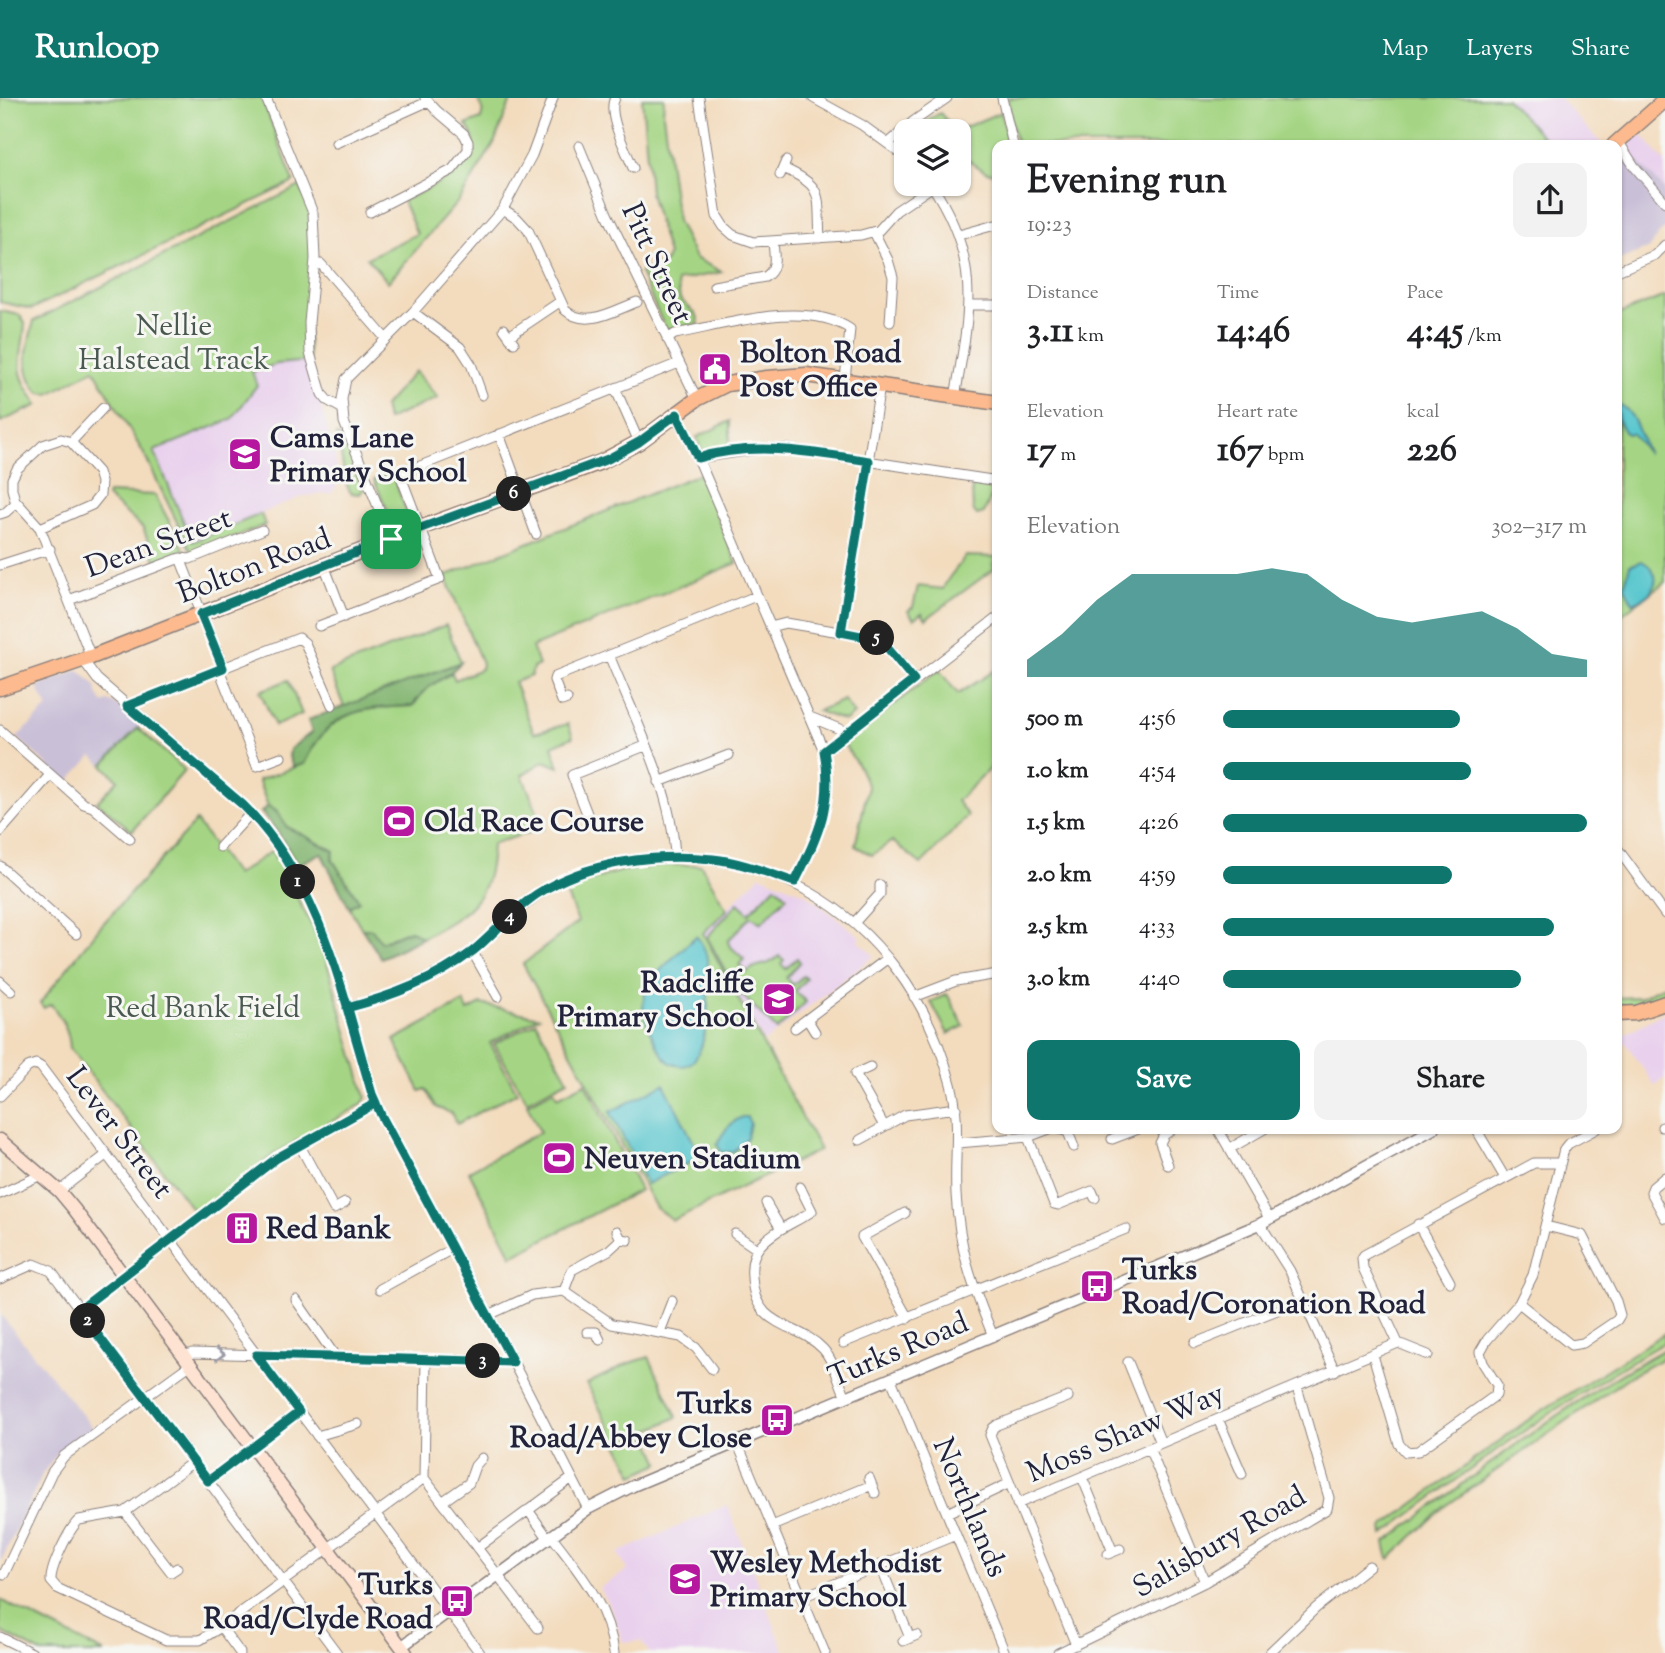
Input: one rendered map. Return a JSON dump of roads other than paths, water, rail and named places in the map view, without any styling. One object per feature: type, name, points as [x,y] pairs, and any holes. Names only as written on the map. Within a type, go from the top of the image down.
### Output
[{"type":"main road","points":[[1622,140],[1665,100]]},
{"type":"main road","name":"Bolton Road","points":[[0,688],[87,658],[391,539],[608,459],[639,442],[697,399],[727,384],[806,376],[992,402]]},
{"type":"main road","points":[[1622,1014],[1636,1013],[1665,1003]]},
{"type":"main road","points":[[0,1140],[59,1191],[328,1547],[400,1651]]},
{"type":"street","points":[[266,98],[313,213],[315,258],[309,323],[310,354],[321,394],[341,408]]},
{"type":"street","points":[[391,539],[346,426],[341,408],[342,389],[346,379],[413,312],[503,209],[532,155],[553,98]]},
{"type":"street","points":[[615,98],[612,115],[625,159],[634,169]]},
{"type":"street","points":[[699,98],[717,216],[723,227],[733,235],[753,242],[773,242],[874,232],[917,196]]},
{"type":"street","points":[[813,98],[862,125],[894,147]]},
{"type":"street","points":[[889,143],[947,98]]},
{"type":"street","points":[[1002,98],[1012,140]]},
{"type":"street","points":[[342,143],[426,100],[464,134],[468,142],[468,150],[452,170],[382,210],[370,212]]},
{"type":"street","name":"Pitt Street","points":[[579,146],[608,216],[697,399]]},
{"type":"street","points":[[1622,153],[1665,202]]},
{"type":"street","points":[[783,168],[808,180],[816,191],[820,238]]},
{"type":"street","points":[[938,196],[959,235],[966,269],[968,322],[955,397]]},
{"type":"street","points":[[503,209],[517,218],[528,230],[565,310],[578,319],[587,320],[625,310],[637,302]]},
{"type":"street","points":[[959,235],[992,225]]},
{"type":"street","points":[[874,232],[893,277],[892,318]]},
{"type":"street","points":[[718,283],[765,276],[772,272],[773,242]]},
{"type":"street","points":[[1622,269],[1655,255],[1665,245]]},
{"type":"street","points":[[321,264],[328,278],[386,339]]},
{"type":"street","points":[[509,336],[561,300]]},
{"type":"street","points":[[968,304],[992,305]]},
{"type":"street","points":[[413,312],[466,354],[471,376],[482,395]]},
{"type":"street","points":[[667,339],[675,334],[786,315],[834,320],[850,329],[845,380]]},
{"type":"street","points":[[319,626],[440,579],[400,474],[679,363]]},
{"type":"street","points":[[841,632],[880,386]]},
{"type":"street","points":[[615,388],[639,442]]},
{"type":"street","points":[[71,442],[104,409]]},
{"type":"street","points":[[677,414],[824,751],[828,781],[826,808],[817,836],[795,882]]},
{"type":"street","points":[[499,435],[536,534]]},
{"type":"street","points":[[40,527],[92,505],[100,495],[101,482],[98,472],[71,442],[61,439],[43,444],[16,469],[12,489],[17,502],[40,527],[50,549],[87,658],[97,679],[251,813],[281,849],[321,926],[376,1103],[588,1509]]},
{"type":"street","points":[[698,458],[720,453],[780,448],[992,480]]},
{"type":"street","points":[[0,514],[17,502]]},
{"type":"street","name":"Dean Street","points":[[69,600],[180,558],[190,559],[262,530]]},
{"type":"street","points":[[0,565],[50,549]]},
{"type":"street","points":[[180,558],[257,766],[281,757]]},
{"type":"street","points":[[324,565],[344,617]]},
{"type":"street","points":[[568,699],[562,701],[555,677],[756,596]]},
{"type":"street","points":[[824,751],[992,622]]},
{"type":"street","points":[[770,627],[786,623],[881,640],[914,680]]},
{"type":"street","points":[[127,706],[299,638],[305,643],[332,700]]},
{"type":"street","points":[[609,655],[659,782],[671,820],[675,858]]},
{"type":"street","points":[[810,717],[846,732]]},
{"type":"street","points":[[0,730],[50,775],[130,839]]},
{"type":"street","points":[[588,816],[572,775],[645,746]]},
{"type":"street","points":[[659,782],[729,755]]},
{"type":"street","points":[[0,832],[50,775]]},
{"type":"street","points":[[219,847],[251,813]]},
{"type":"street","points":[[1622,855],[1665,914]]},
{"type":"street","points":[[347,1008],[400,993],[452,966],[523,905],[569,877],[621,863],[675,858],[737,863],[795,882],[826,900],[855,923],[888,958],[914,997],[940,1051],[956,1108],[956,1190],[964,1260],[993,1336]]},
{"type":"street","points":[[0,866],[69,933]]},
{"type":"street","points":[[855,923],[880,894],[880,885]]},
{"type":"street","points":[[472,951],[498,997]]},
{"type":"street","points":[[795,1028],[888,958]]},
{"type":"street","points":[[914,997],[956,981],[992,975]]},
{"type":"street","points":[[1,983],[11,991]]},
{"type":"street","points":[[807,1019],[815,1032]]},
{"type":"street","name":"Lever Street","points":[[0,1096],[32,1064],[41,1067],[480,1653]]},
{"type":"street","points":[[870,1067],[855,1074],[884,1126]]},
{"type":"street","points":[[79,1310],[277,1158],[376,1103]]},
{"type":"street","points":[[860,1140],[905,1115],[956,1108]]},
{"type":"street","points":[[958,1143],[1028,1137],[1036,1134]]},
{"type":"street","points":[[1069,1134],[1074,1147]]},
{"type":"street","points":[[1112,1139],[1125,1134]]},
{"type":"street","points":[[1165,1134],[1160,1143],[1168,1165]]},
{"type":"street","points":[[1221,1134],[1290,1271],[1335,1371]]},
{"type":"street","points":[[1229,1149],[1255,1134]]},
{"type":"street","name":"Turks Road","points":[[400,1651],[449,1611],[588,1509],[633,1486],[1265,1221],[1424,1134]]},
{"type":"street","points":[[1479,1134],[1505,1178]]},
{"type":"street","points":[[1373,1355],[1399,1444],[1406,1452],[1413,1453],[1496,1395],[1497,1385],[1483,1363],[1480,1352],[1519,1303],[1537,1264],[1559,1163],[1568,1144],[1587,1134]]},
{"type":"street","points":[[1028,1137],[1054,1204],[1058,1205],[1092,1191],[1095,1198]]},
{"type":"street","points":[[299,1144],[334,1209],[345,1203]]},
{"type":"street","points":[[59,1191],[106,1155]]},
{"type":"street","points":[[1428,1355],[1398,1343],[1363,1268],[1362,1258],[1368,1251],[1534,1163],[1559,1163]]},
{"type":"street","points":[[0,1194],[41,1175]]},
{"type":"street","points":[[1665,1177],[1651,1192],[1665,1218]]},
{"type":"street","points":[[800,1187],[812,1211],[781,1229],[757,1249],[752,1262],[757,1301],[774,1321],[820,1346],[829,1359],[846,1397]]},
{"type":"street","points":[[766,1203],[781,1229]]},
{"type":"street","points":[[905,1213],[862,1237],[908,1318]]},
{"type":"street","points":[[1418,1224],[1451,1282]]},
{"type":"street","points":[[1519,1303],[1571,1345],[1583,1343],[1618,1320],[1620,1315],[1616,1301],[1582,1235],[1546,1226]]},
{"type":"street","points":[[843,1343],[1126,1229]]},
{"type":"street","points":[[735,1234],[757,1249]]},
{"type":"street","points":[[564,1292],[572,1270],[609,1250],[622,1237]]},
{"type":"street","points":[[380,1289],[452,1249]]},
{"type":"street","points":[[0,1279],[30,1265],[40,1264],[51,1271],[337,1653]]},
{"type":"street","points":[[489,1315],[532,1295],[564,1292],[578,1299],[604,1320],[618,1326],[671,1334],[688,1341],[710,1366],[697,1371]]},
{"type":"street","points":[[296,1300],[335,1356]]},
{"type":"street","points":[[1195,1342],[1302,1300]]},
{"type":"street","points":[[660,1332],[663,1313],[672,1301]]},
{"type":"street","points":[[594,1334],[604,1320]]},
{"type":"street","name":"Moss Shaw Way","points":[[947,1513],[1008,1485],[1017,1504],[1398,1343]]},
{"type":"street","points":[[4,1574],[57,1463],[145,1398],[188,1360],[192,1353],[513,1362]]},
{"type":"street","points":[[426,1359],[424,1478],[538,1628]]},
{"type":"street","points":[[1128,1362],[1161,1443]]},
{"type":"street","name":"Northlands","points":[[891,1379],[1005,1653]]},
{"type":"street","name":"Salisbury Road","points":[[1058,1653],[1205,1582],[1324,1512],[1329,1506],[1329,1498],[1297,1387]]},
{"type":"street","points":[[1008,1485],[990,1439],[993,1428],[1068,1397]]},
{"type":"street","points":[[208,1481],[299,1412]]},
{"type":"street","points":[[1219,1419],[1242,1474]]},
{"type":"street","points":[[317,1436],[358,1424]]},
{"type":"street","points":[[737,1442],[825,1653]]},
{"type":"street","points":[[1149,1448],[1205,1582]]},
{"type":"street","points":[[442,1502],[469,1483],[475,1465],[482,1458]]},
{"type":"street","points":[[193,1462],[125,1512],[85,1517],[75,1524],[50,1576],[53,1585],[166,1640],[200,1640],[424,1478]]},
{"type":"street","points":[[1082,1477],[1114,1551]]},
{"type":"street","points":[[477,1548],[572,1478]]},
{"type":"street","points":[[772,1526],[872,1485]]},
{"type":"street","points":[[1017,1504],[1076,1645]]},
{"type":"street","points":[[528,1510],[598,1601],[608,1622],[614,1653]]},
{"type":"street","points":[[125,1512],[171,1572],[177,1568]]},
{"type":"street","points":[[802,1597],[956,1535]]},
{"type":"street","points":[[880,1565],[910,1638]]},
{"type":"street","points":[[1269,1653],[1357,1569],[1369,1566]]},
{"type":"street","points":[[221,1627],[240,1653]]},
{"type":"street","points":[[0,1637],[32,1653]]},
{"type":"water","points":[[1622,407],[1633,417],[1648,454],[1632,433],[1627,434],[1622,428]]},
{"type":"water","points":[[1642,561],[1654,572],[1655,584],[1647,595],[1633,603],[1624,586],[1630,565]]},
{"type":"water","points":[[696,936],[707,957],[707,1017],[698,1055],[691,1063],[682,1066],[671,1063],[657,1046],[646,1020],[643,1002],[651,981]]},
{"type":"water","points":[[664,1084],[701,1157],[647,1184],[610,1112]]},
{"type":"water","points":[[747,1117],[750,1123],[747,1138],[733,1152],[721,1152],[717,1144],[722,1135],[731,1124]]},
{"type":"place","name":"Bolton Road Post Office","points":[[715,369]]},
{"type":"place","name":"Cams Lane Primary School","points":[[245,454]]},
{"type":"place","name":"Old Race Course","points":[[399,821]]},
{"type":"place","name":"Radcliffe Primary School","points":[[779,999]]},
{"type":"place","name":"Neuven Stadium","points":[[559,1158]]},
{"type":"place","name":"Red Bank","points":[[242,1228]]},
{"type":"place","name":"Turks Road/Coronation Road","points":[[1097,1286]]},
{"type":"place","name":"Turks Road/Abbey Close","points":[[777,1420]]},
{"type":"place","name":"Wesley Methodist Primary School","points":[[685,1579]]},
{"type":"place","name":"Turks Road/Clyde Road","points":[[457,1601]]},
{"type":"park label","name":"Nellie Halstead Track","points":[[174,342]]},
{"type":"park label","name":"Red Bank Field","points":[[203,1007]]}]
